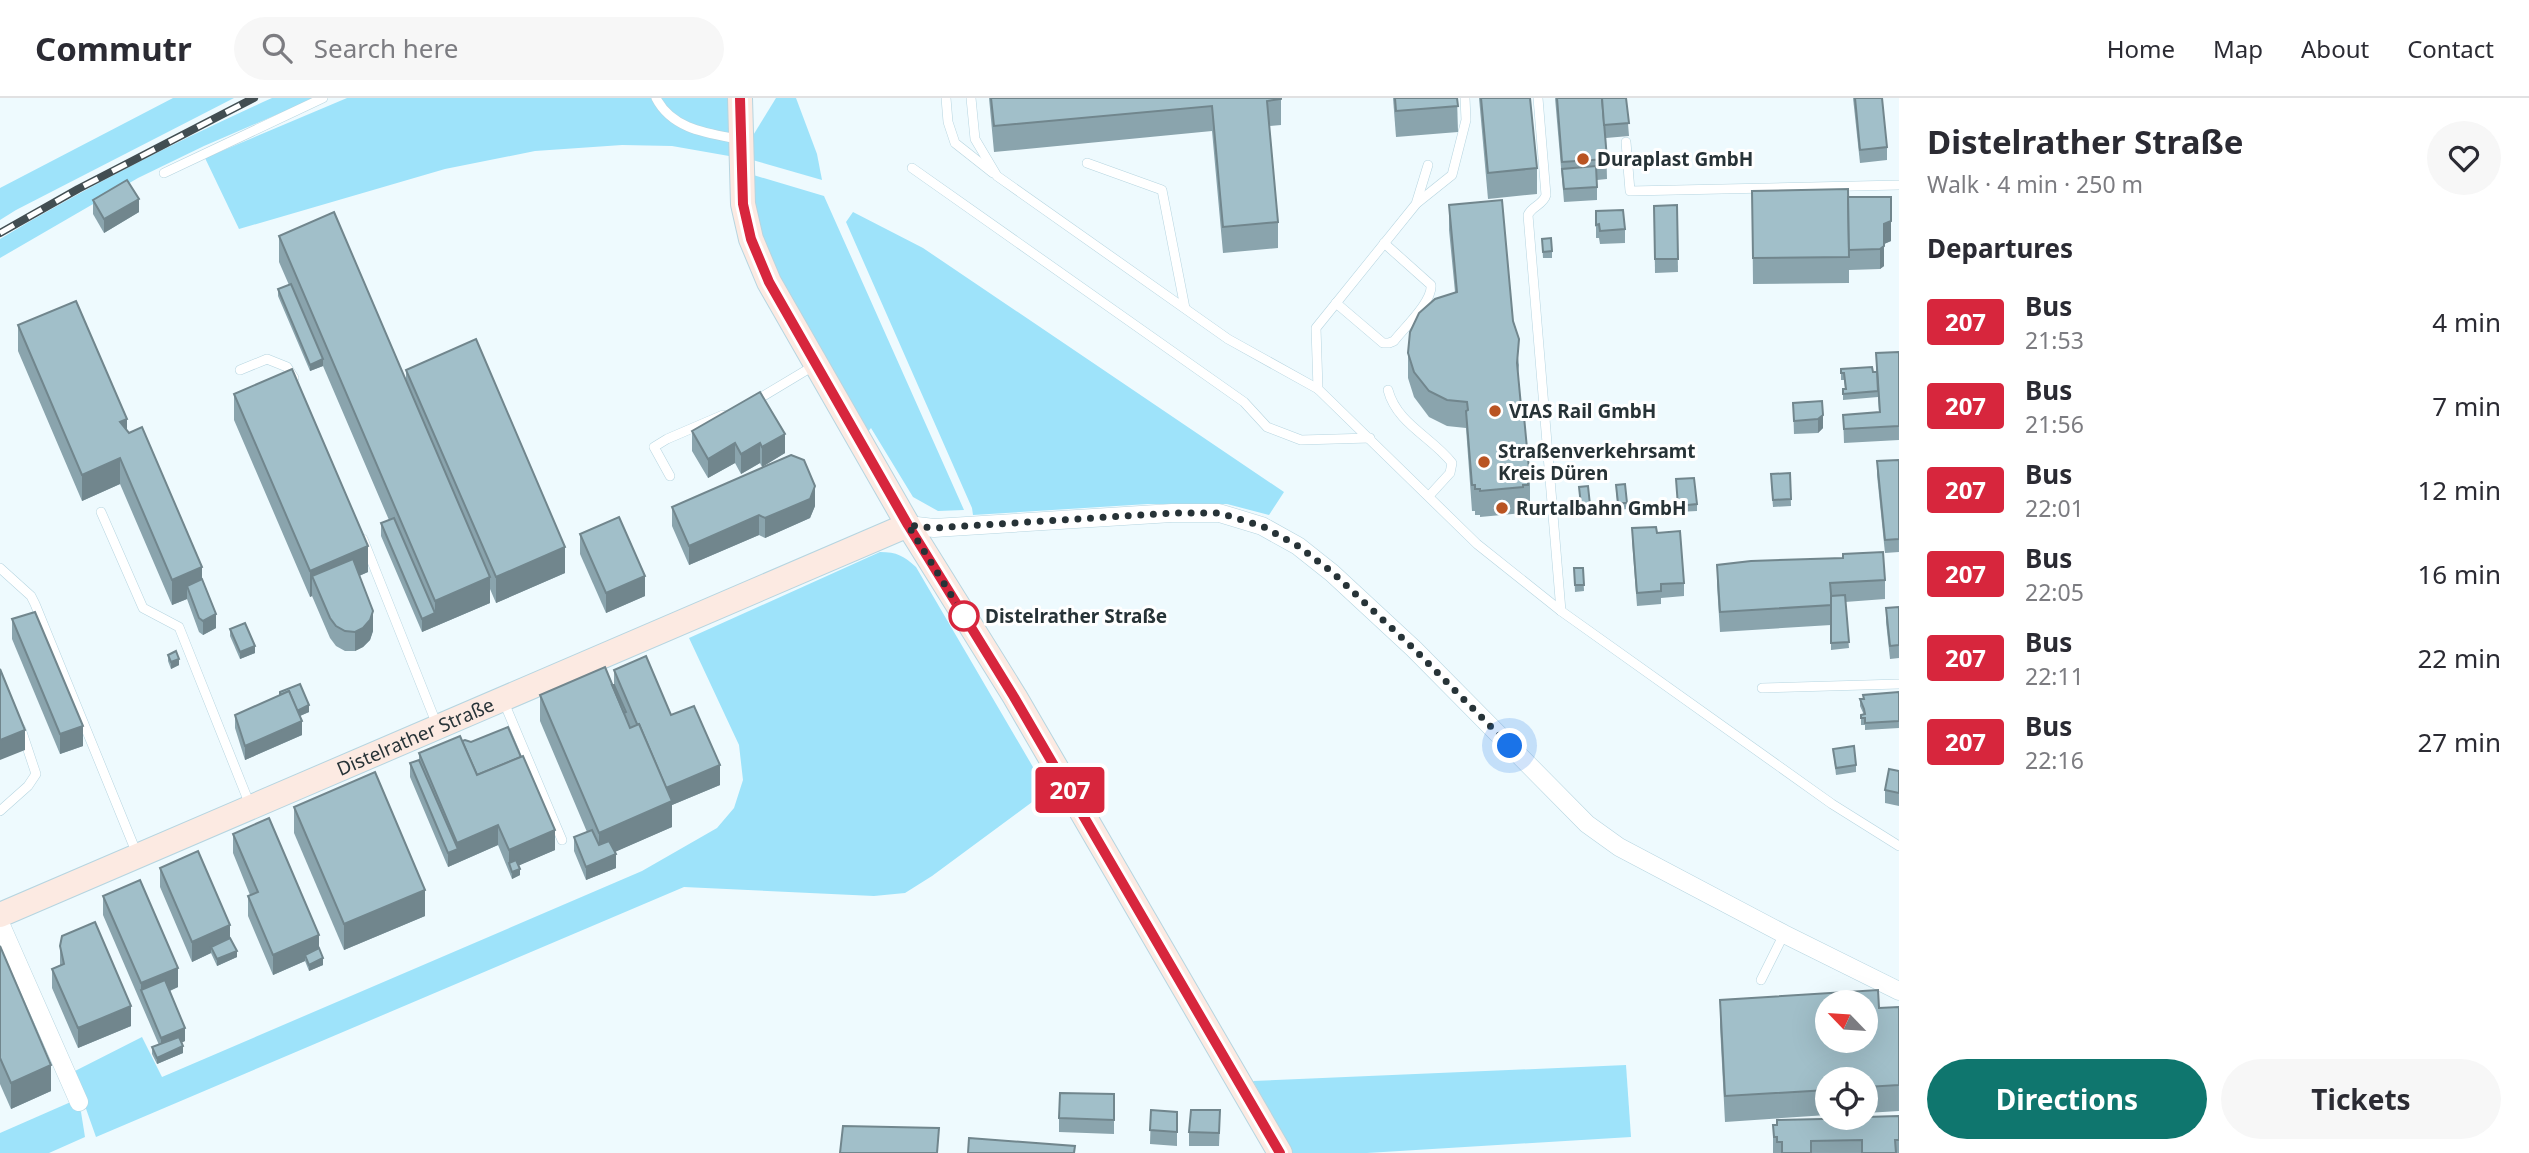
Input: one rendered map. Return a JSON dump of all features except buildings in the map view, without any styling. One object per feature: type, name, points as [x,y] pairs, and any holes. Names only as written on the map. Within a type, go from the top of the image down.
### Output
[{"type":"street","points":[[740,98],[743,204],[751,239],[769,282],[908,525],[1021,708],[1280,1153]]},
{"type":"street","points":[[908,525],[934,528],[1172,513],[1219,513],[1262,526],[1298,546],[1332,572],[1414,649],[1587,824],[1619,847],[1899,991]]},
{"type":"street","name":"Distelrather Straße","points":[[0,915],[908,525]]},
{"type":"street","points":[[0,923],[79,1102]]},
{"type":"lane","points":[[164,173],[323,98]]},
{"type":"lane","points":[[656,98],[672,120],[699,131],[741,140]]},
{"type":"lane","points":[[946,98],[948,122],[955,143],[997,176],[1228,339],[1318,389],[1477,544],[1561,611],[1832,804],[1899,846]]},
{"type":"lane","points":[[971,98],[975,139],[997,176]]},
{"type":"lane","points":[[1318,389],[1316,328],[1416,204],[1451,175],[1466,120],[1465,98]]},
{"type":"lane","points":[[1538,98],[1546,195],[1528,215],[1561,611]]},
{"type":"lane","points":[[1626,142],[1630,191],[1899,185]]},
{"type":"lane","points":[[1087,163],[1163,190],[1185,308]]},
{"type":"lane","points":[[1416,204],[1428,165]]},
{"type":"lane","points":[[912,168],[1244,402],[1267,427],[1301,440],[1370,438]]},
{"type":"lane","points":[[1336,303],[1383,342],[1390,344],[1426,301],[1432,290],[1431,285],[1384,243]]},
{"type":"lane","points":[[240,370],[267,359],[275,360],[287,367],[298,387]]},
{"type":"lane","points":[[741,407],[765,397],[816,364]]},
{"type":"lane","points":[[1388,390],[1395,407],[1452,463],[1450,473],[1429,496]]},
{"type":"lane","points":[[670,476],[654,447],[728,413]]},
{"type":"lane","points":[[101,512],[143,608],[179,627],[251,807]]},
{"type":"lane","points":[[360,533],[438,726]]},
{"type":"lane","points":[[0,568],[31,596],[36,604],[138,856]]},
{"type":"lane","points":[[1762,688],[1899,684]]},
{"type":"lane","points":[[502,698],[562,840]]},
{"type":"lane","points":[[0,811],[28,786],[36,774],[17,720]]},
{"type":"lane","points":[[1761,980],[1784,934]]},
{"type":"shaded area","points":[[173,98],[234,98],[0,220],[0,188]]},
{"type":"shaded area","points":[[272,98],[315,98],[138,178],[0,258],[0,239],[33,219],[134,164]]},
{"type":"shaded area","points":[[347,98],[729,98],[729,156],[672,146],[622,145],[535,151],[445,169],[239,229],[205,158]]},
{"type":"shaded area","points":[[776,98],[796,98],[817,154],[822,180],[749,159],[749,142]]},
{"type":"shaded area","points":[[750,174],[824,196],[964,510],[938,511],[913,497],[871,428],[867,433],[767,254],[752,213]]},
{"type":"shaded area","points":[[853,212],[923,248],[1284,492],[1269,515],[1227,504],[1148,504],[973,515],[846,222]]},
{"type":"shaded area","points":[[880,552],[900,555],[916,567],[1047,791],[905,893],[874,896],[684,887],[96,1137],[73,1072],[142,1037],[162,1077],[642,871],[717,828],[734,808],[743,780],[739,745],[689,638]]},
{"type":"shaded area","points":[[1626,1065],[1631,1137],[1367,1153],[1293,1153],[1253,1081]]},
{"type":"shaded area","points":[[73,1101],[81,1112],[85,1137],[49,1153],[0,1153],[0,1133]]},
{"type":"railway","points":[[0,233],[78,189],[254,98]]},
{"type":"bus line","name":"207","points":[[740,98],[743,204],[751,239],[769,282],[908,525],[1014,697],[1280,1153]]},
{"type":"place","name":"Duraplast GmbH","points":[[1583,159]]},
{"type":"place","name":"VIAS Rail GmbH","points":[[1495,411]]},
{"type":"place","name":"Straßenverkehrsamt Kreis Düren","points":[[1484,462]]},
{"type":"place","name":"Rurtalbahn GmbH","points":[[1502,508]]},
{"type":"place","name":"Distelrather Straße","points":[[964,616]]},
{"type":"route","points":[[964,616],[908,525],[934,528],[1172,513],[1219,513],[1262,526],[1298,546],[1332,572],[1414,649],[1510,746]]}]
